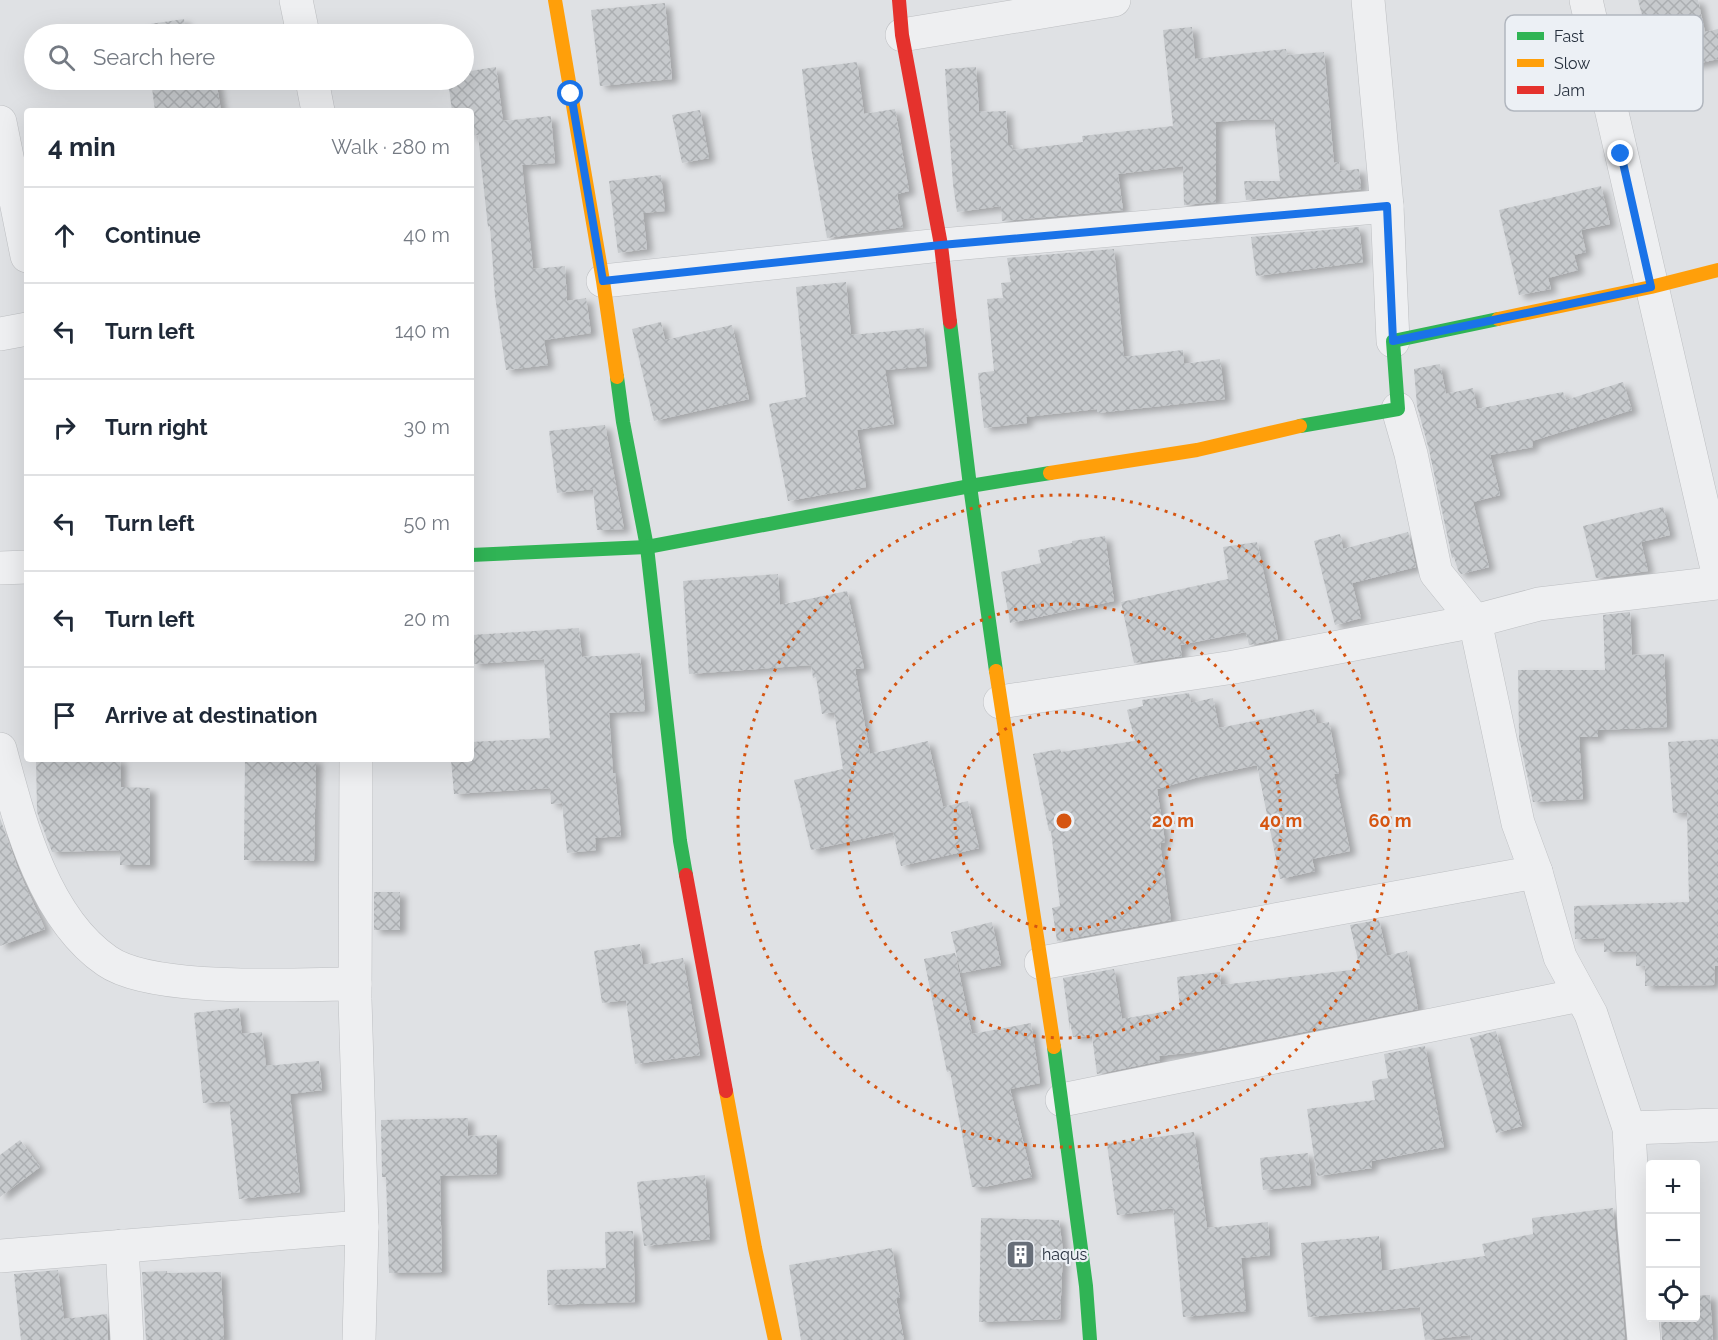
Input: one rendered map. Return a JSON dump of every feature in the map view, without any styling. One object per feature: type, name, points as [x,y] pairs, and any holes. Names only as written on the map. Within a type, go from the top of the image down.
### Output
[{"type":"street","points":[[296,0],[301,24]]},
{"type":"street","points":[[555,0],[603,281],[623,423],[647,547],[680,841],[755,1248],[775,1340]]},
{"type":"street","points":[[899,0],[902,35],[941,245],[970,486],[1000,702],[1062,1100],[1086,1286],[1090,1340]]},
{"type":"street","points":[[902,35],[1114,0]]},
{"type":"street","points":[[1368,0],[1387,206],[1398,409],[1411,454],[1436,573],[1475,621],[1518,823],[1536,872],[1560,957],[1591,1014],[1629,1128],[1634,1227],[1644,1340]]},
{"type":"street","points":[[1587,0],[1590,15]]},
{"type":"street","points":[[314,90],[317,108]]},
{"type":"street","points":[[1612,111],[1718,573]]},
{"type":"street","points":[[0,122],[24,241]]},
{"type":"street","points":[[603,281],[941,245],[1387,206]]},
{"type":"street","points":[[1393,341],[1651,287],[1718,270]]},
{"type":"street","points":[[0,334],[24,330]]},
{"type":"street","points":[[474,555],[647,547],[970,486],[1197,450],[1285,429],[1398,409]]},
{"type":"street","points":[[0,568],[24,567]]},
{"type":"street","points":[[1000,702],[1234,667],[1475,621],[1539,604],[1718,583]]},
{"type":"street","points":[[0,749],[13,797],[42,878],[73,930],[108,962],[143,975],[207,983],[355,984]]},
{"type":"street","points":[[356,762],[355,984],[362,1227],[359,1340]]},
{"type":"street","points":[[1041,963],[1536,872]]},
{"type":"street","points":[[1062,1100],[1580,995]]},
{"type":"street","points":[[1629,1128],[1718,1125]]},
{"type":"street","points":[[0,1256],[362,1227]]},
{"type":"street","points":[[122,1246],[127,1340]]},
{"type":"building","points":[[1638,0],[1698,0],[1701,15],[1642,15]]},
{"type":"building","points":[[665,3],[672,79],[600,86],[591,10]]},
{"type":"building","points":[[184,19],[185,24],[150,24]]},
{"type":"building","points":[[1703,23],[1705,32],[1718,29],[1718,59],[1703,62]]},
{"type":"building","points":[[1192,27],[1195,59],[1286,49],[1287,55],[1324,52],[1334,163],[1339,162],[1340,171],[1359,169],[1361,189],[1246,200],[1244,181],[1280,181],[1274,119],[1241,120],[1216,122],[1216,202],[1184,205],[1183,166],[1118,174],[1123,210],[1002,221],[1001,206],[957,212],[945,69],[976,67],[979,112],[1006,111],[1008,145],[1012,145],[1013,150],[1083,142],[1082,136],[1173,126],[1163,30]]},
{"type":"building","points":[[857,62],[864,114],[895,109],[909,191],[897,194],[903,227],[827,238],[812,153],[802,69]]},
{"type":"building","points":[[496,67],[503,121],[551,116],[555,163],[522,165],[533,269],[565,266],[567,301],[586,298],[591,333],[544,340],[548,365],[506,370],[495,296],[490,226],[488,227],[478,135],[474,136],[474,108],[452,108],[449,90],[474,90],[474,70]]},
{"type":"building","points":[[152,90],[218,90],[221,108],[155,108]]},
{"type":"building","points":[[700,110],[709,158],[682,163],[672,115]]},
{"type":"building","points":[[661,175],[665,211],[643,213],[647,249],[618,253],[609,181]]},
{"type":"building","points":[[1601,186],[1610,224],[1581,230],[1586,252],[1574,255],[1578,270],[1548,278],[1551,289],[1519,295],[1499,210]]},
{"type":"building","points":[[1359,227],[1363,262],[1256,276],[1251,237]]},
{"type":"building","points":[[1114,249],[1124,357],[1183,350],[1184,364],[1220,359],[1225,399],[1097,413],[1097,409],[1026,417],[1027,423],[984,428],[978,373],[994,371],[987,299],[1003,298],[1001,283],[1011,282],[1007,258]]},
{"type":"building","points":[[846,282],[851,335],[924,328],[927,366],[885,370],[894,424],[857,430],[866,487],[788,501],[769,404],[806,397],[796,287]]},
{"type":"building","points":[[661,322],[665,340],[732,325],[749,399],[654,421],[632,329]]},
{"type":"building","points":[[1440,364],[1446,394],[1473,388],[1477,409],[1563,392],[1566,400],[1623,382],[1632,410],[1532,441],[1533,447],[1490,455],[1500,495],[1473,502],[1489,567],[1461,574],[1454,557],[1452,558],[1429,450],[1417,406],[1414,369]]},
{"type":"building","points":[[605,425],[624,529],[597,530],[593,489],[557,493],[549,431]]},
{"type":"building","points":[[1663,507],[1670,535],[1641,542],[1648,571],[1596,578],[1583,526]]},
{"type":"building","points":[[1408,532],[1416,567],[1352,583],[1361,618],[1335,625],[1314,541],[1340,534],[1343,549]]},
{"type":"building","points":[[1105,536],[1114,601],[1010,623],[1001,572],[1041,563],[1038,550],[1072,543],[1072,541]]},
{"type":"building","points":[[1257,542],[1278,639],[1249,645],[1246,632],[1180,645],[1182,656],[1134,663],[1121,602],[1228,579],[1223,547]]},
{"type":"building","points":[[778,574],[780,605],[847,591],[864,668],[855,669],[870,754],[928,741],[943,807],[968,801],[979,848],[901,866],[893,832],[811,850],[794,780],[843,769],[834,712],[822,714],[816,677],[813,678],[811,665],[689,674],[683,581]]},
{"type":"building","points":[[1630,612],[1632,655],[1664,654],[1667,727],[1598,730],[1598,737],[1579,737],[1583,799],[1533,802],[1519,738],[1518,670],[1605,670],[1603,615]]},
{"type":"building","points":[[579,628],[582,657],[640,653],[645,711],[609,713],[613,773],[615,773],[621,836],[595,838],[596,850],[567,853],[562,803],[551,804],[550,788],[454,794],[451,762],[474,762],[474,742],[550,738],[544,659],[474,664],[474,635]]},
{"type":"building","points":[[1189,693],[1191,703],[1213,698],[1219,728],[1314,709],[1317,724],[1329,722],[1339,773],[1334,774],[1350,851],[1312,859],[1315,871],[1280,879],[1257,765],[1195,778],[1157,789],[1165,842],[1160,843],[1171,920],[1057,941],[1052,908],[1060,906],[1051,831],[1049,831],[1033,754],[1135,741],[1127,710],[1143,706],[1142,700]]},
{"type":"building","points":[[1718,739],[1718,966],[1715,966],[1714,985],[1645,986],[1645,966],[1636,966],[1636,951],[1604,952],[1604,938],[1575,939],[1574,906],[1689,902],[1687,812],[1673,813],[1668,742]]},
{"type":"building","points":[[36,762],[120,762],[121,787],[150,788],[150,865],[120,865],[120,850],[52,852],[37,812]]},
{"type":"building","points":[[245,762],[316,762],[314,861],[244,860]]},
{"type":"building","points":[[0,818],[19,872],[45,929],[0,946]]},
{"type":"building","points":[[374,892],[400,892],[400,930],[374,930]]},
{"type":"building","points":[[1379,920],[1387,956],[1407,951],[1418,1009],[1212,1050],[1159,1056],[1160,1061],[1097,1074],[1092,1036],[1073,1037],[1070,1022],[1070,1030],[1063,978],[1114,969],[1122,1019],[1180,1009],[1177,977],[1220,972],[1221,985],[1360,969],[1350,925]]},
{"type":"building","points":[[992,922],[1001,965],[961,973],[951,932]]},
{"type":"building","points":[[640,944],[643,965],[683,958],[700,1055],[635,1064],[626,1000],[602,1003],[594,951]]},
{"type":"building","points":[[955,953],[972,1034],[1031,1023],[1040,1083],[1010,1089],[1032,1177],[984,1187],[972,1187],[950,1071],[947,1072],[924,959]]},
{"type":"building","points":[[239,1008],[242,1034],[262,1032],[266,1066],[319,1061],[322,1090],[290,1094],[300,1192],[239,1199],[229,1101],[203,1103],[194,1013]]},
{"type":"building","points":[[1496,1031],[1522,1126],[1496,1133],[1470,1038]]},
{"type":"building","points":[[1425,1046],[1444,1147],[1371,1161],[1372,1168],[1317,1176],[1307,1109],[1375,1100],[1372,1081],[1388,1078],[1384,1054]]},
{"type":"building","points":[[468,1118],[468,1136],[497,1135],[497,1174],[440,1176],[442,1272],[389,1273],[386,1177],[382,1177],[381,1120]]},
{"type":"building","points":[[1194,1132],[1207,1228],[1268,1222],[1270,1255],[1241,1258],[1246,1311],[1183,1317],[1173,1208],[1117,1215],[1107,1144]]},
{"type":"building","points":[[20,1140],[40,1167],[0,1197],[0,1155]]},
{"type":"building","points":[[1308,1153],[1311,1185],[1263,1190],[1260,1158]]},
{"type":"building","points":[[705,1175],[710,1239],[644,1246],[637,1182]]},
{"type":"building","points":[[1613,1208],[1625,1340],[1471,1340],[1470,1335],[1425,1340],[1420,1307],[1308,1317],[1301,1243],[1379,1236],[1382,1271],[1485,1256],[1482,1244],[1533,1234],[1532,1218]]},
{"type":"building","name":"haqus","points":[[981,1218],[1059,1220],[1063,1251],[1060,1319],[979,1322]]},
{"type":"building","points":[[633,1231],[635,1302],[548,1305],[547,1270],[606,1268],[605,1232]]},
{"type":"building","points":[[892,1248],[900,1298],[896,1298],[904,1340],[801,1340],[789,1265]]},
{"type":"building","points":[[58,1270],[64,1319],[107,1314],[108,1340],[21,1340],[14,1274]]},
{"type":"building","points":[[167,1271],[167,1273],[221,1272],[224,1340],[146,1340],[142,1272]]},
{"type":"building","points":[[1710,1295],[1713,1340],[1662,1340],[1661,1322],[1700,1322],[1700,1296]]},
{"type":"traffic: fast","points":[[1300,426],[1398,409],[1393,341],[1498,319]]},
{"type":"traffic: fast","points":[[950,322],[996,671]]},
{"type":"traffic: fast","points":[[617,377],[623,422],[647,547],[680,841],[686,875]]},
{"type":"traffic: fast","points":[[474,555],[647,547],[1050,473]]},
{"type":"traffic: fast","points":[[1054,1047],[1086,1286],[1090,1340]]},
{"type":"traffic: slow","points":[[555,0],[617,377]]},
{"type":"traffic: slow","points":[[1498,319],[1651,287],[1718,270]]},
{"type":"traffic: slow","points":[[1050,473],[1197,450],[1300,426]]},
{"type":"traffic: slow","points":[[996,671],[1054,1047]]},
{"type":"traffic: slow","points":[[726,1091],[755,1248],[775,1340]]},
{"type":"traffic: jam","points":[[899,0],[902,35],[941,245],[950,322]]},
{"type":"traffic: jam","points":[[686,875],[726,1091]]},
{"type":"place","name":"haqus","points":[[1021,1254]]},
{"type":"route","points":[[571,94],[603,281],[941,245],[1387,206],[1393,341],[1651,287],[1621,154]]}]
